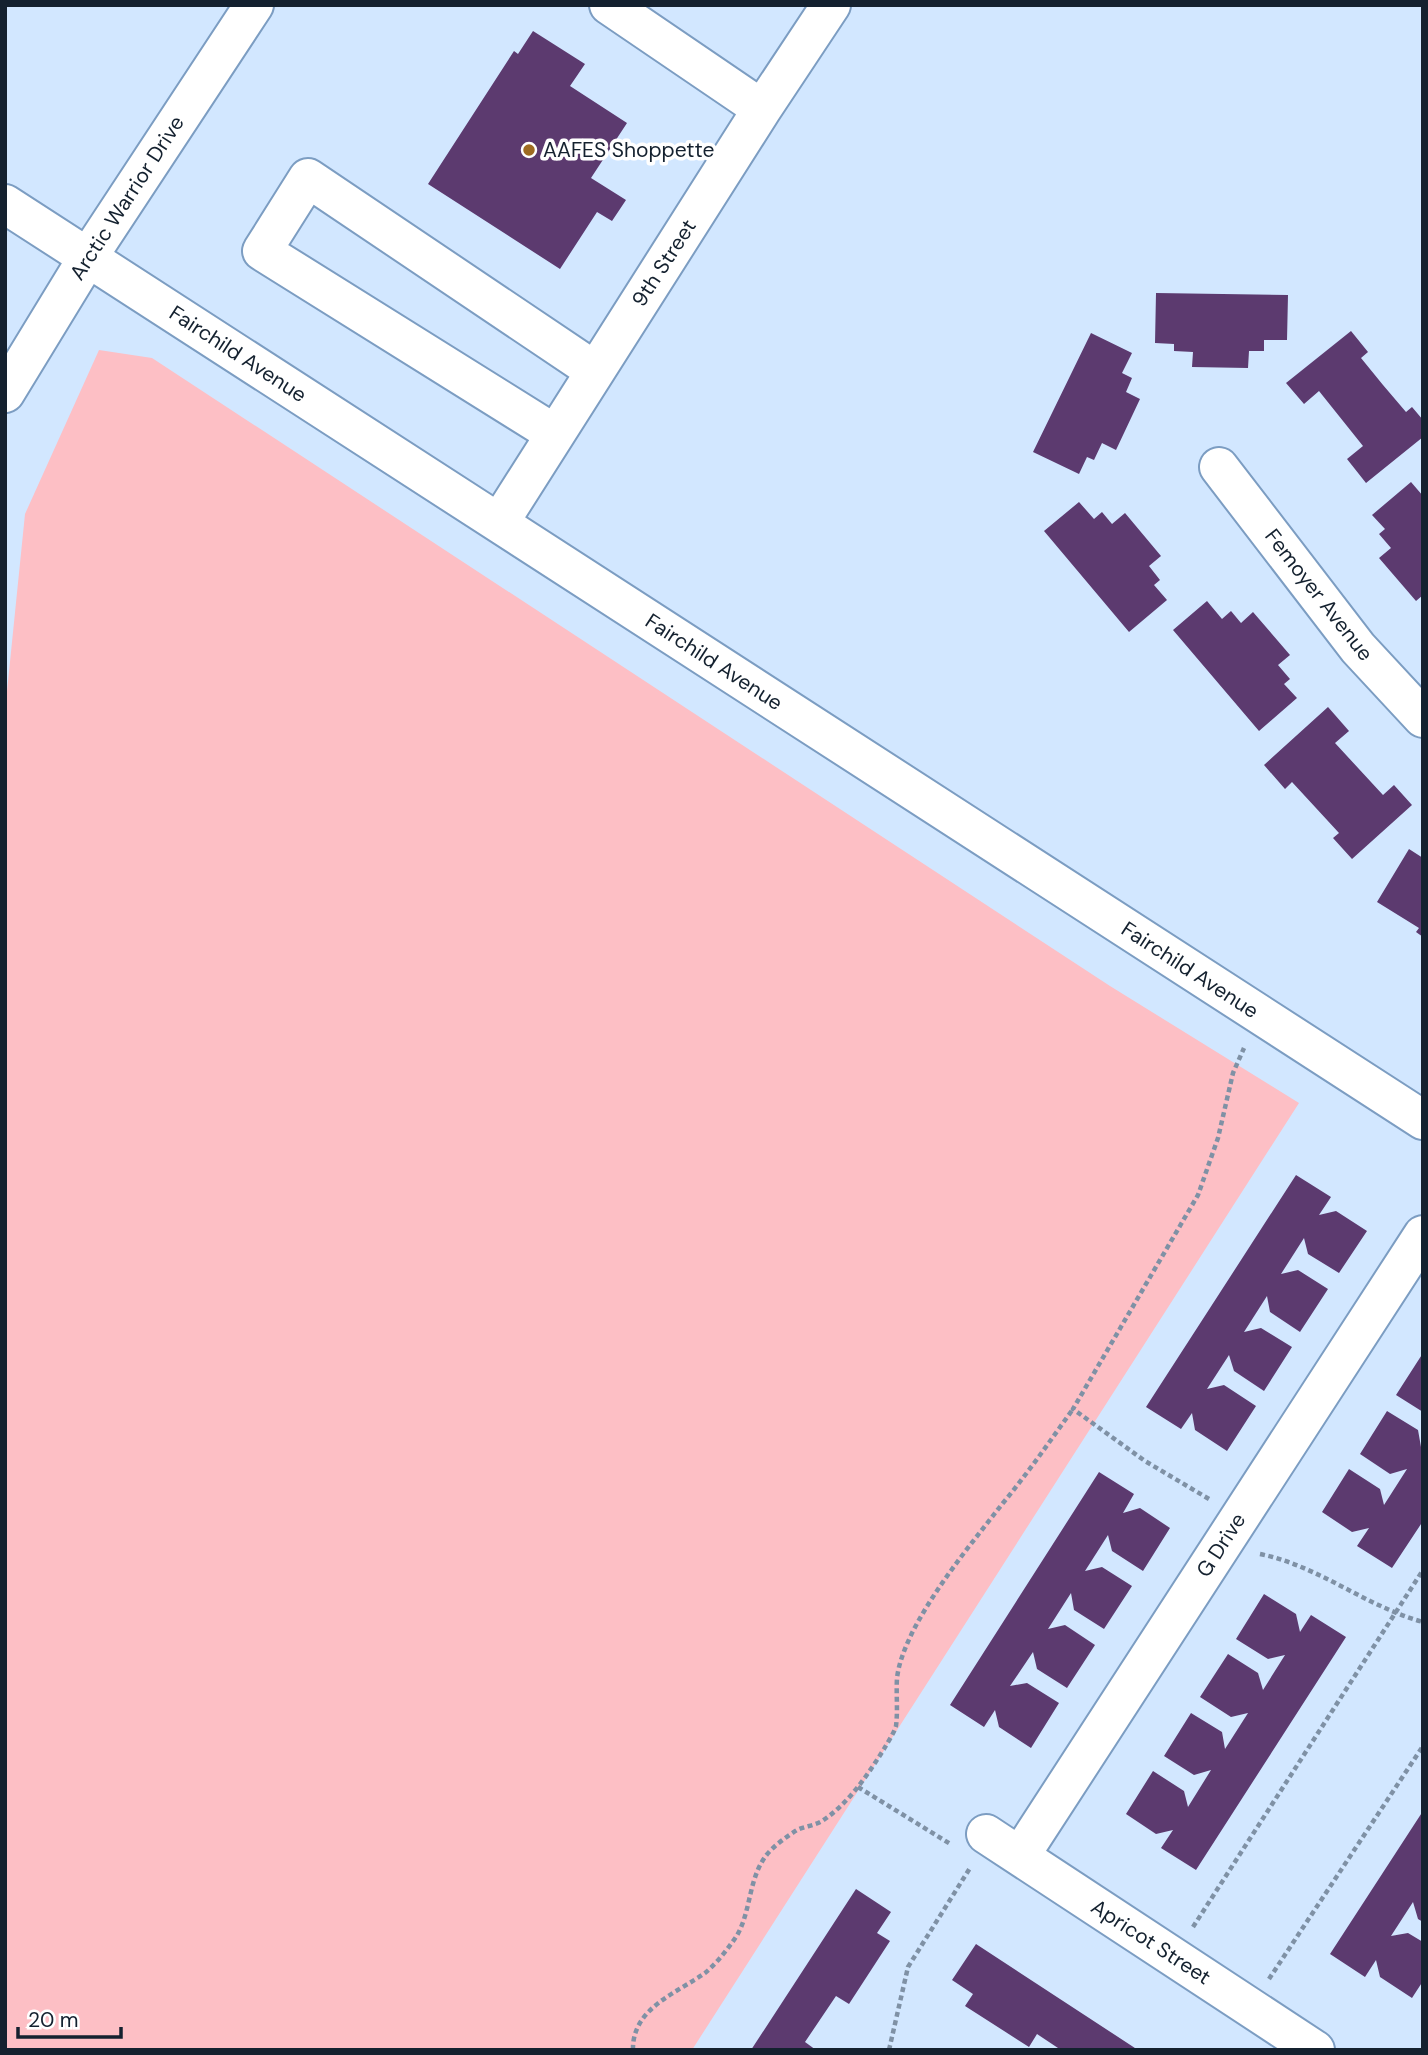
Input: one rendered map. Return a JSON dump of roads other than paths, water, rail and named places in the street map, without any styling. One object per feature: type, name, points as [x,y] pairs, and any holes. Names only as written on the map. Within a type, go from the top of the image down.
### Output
[{"type":"street","name":"Arctic Warrior Drive","points":[[5,393],[88,257],[254,5]]},
{"type":"street","points":[[609,5],[762,110]]},
{"type":"street","name":"9th Street","points":[[499,523],[831,5]]},
{"type":"street","points":[[555,434],[262,251],[308,178],[595,371]]},
{"type":"street","name":"Fairchild Avenue","points":[[5,204],[1423,1120]]},
{"type":"street","name":"Femoyer Avenue","points":[[1219,467],[1358,648],[1423,718]]},
{"type":"street","name":"G Drive","points":[[1020,1856],[1423,1235]]},
{"type":"street","name":"Apricot Street","points":[[973,1842],[1020,1856],[1315,2050]]},
{"type":"place","name":"AAFES Shoppette","points":[[529,150]]}]
